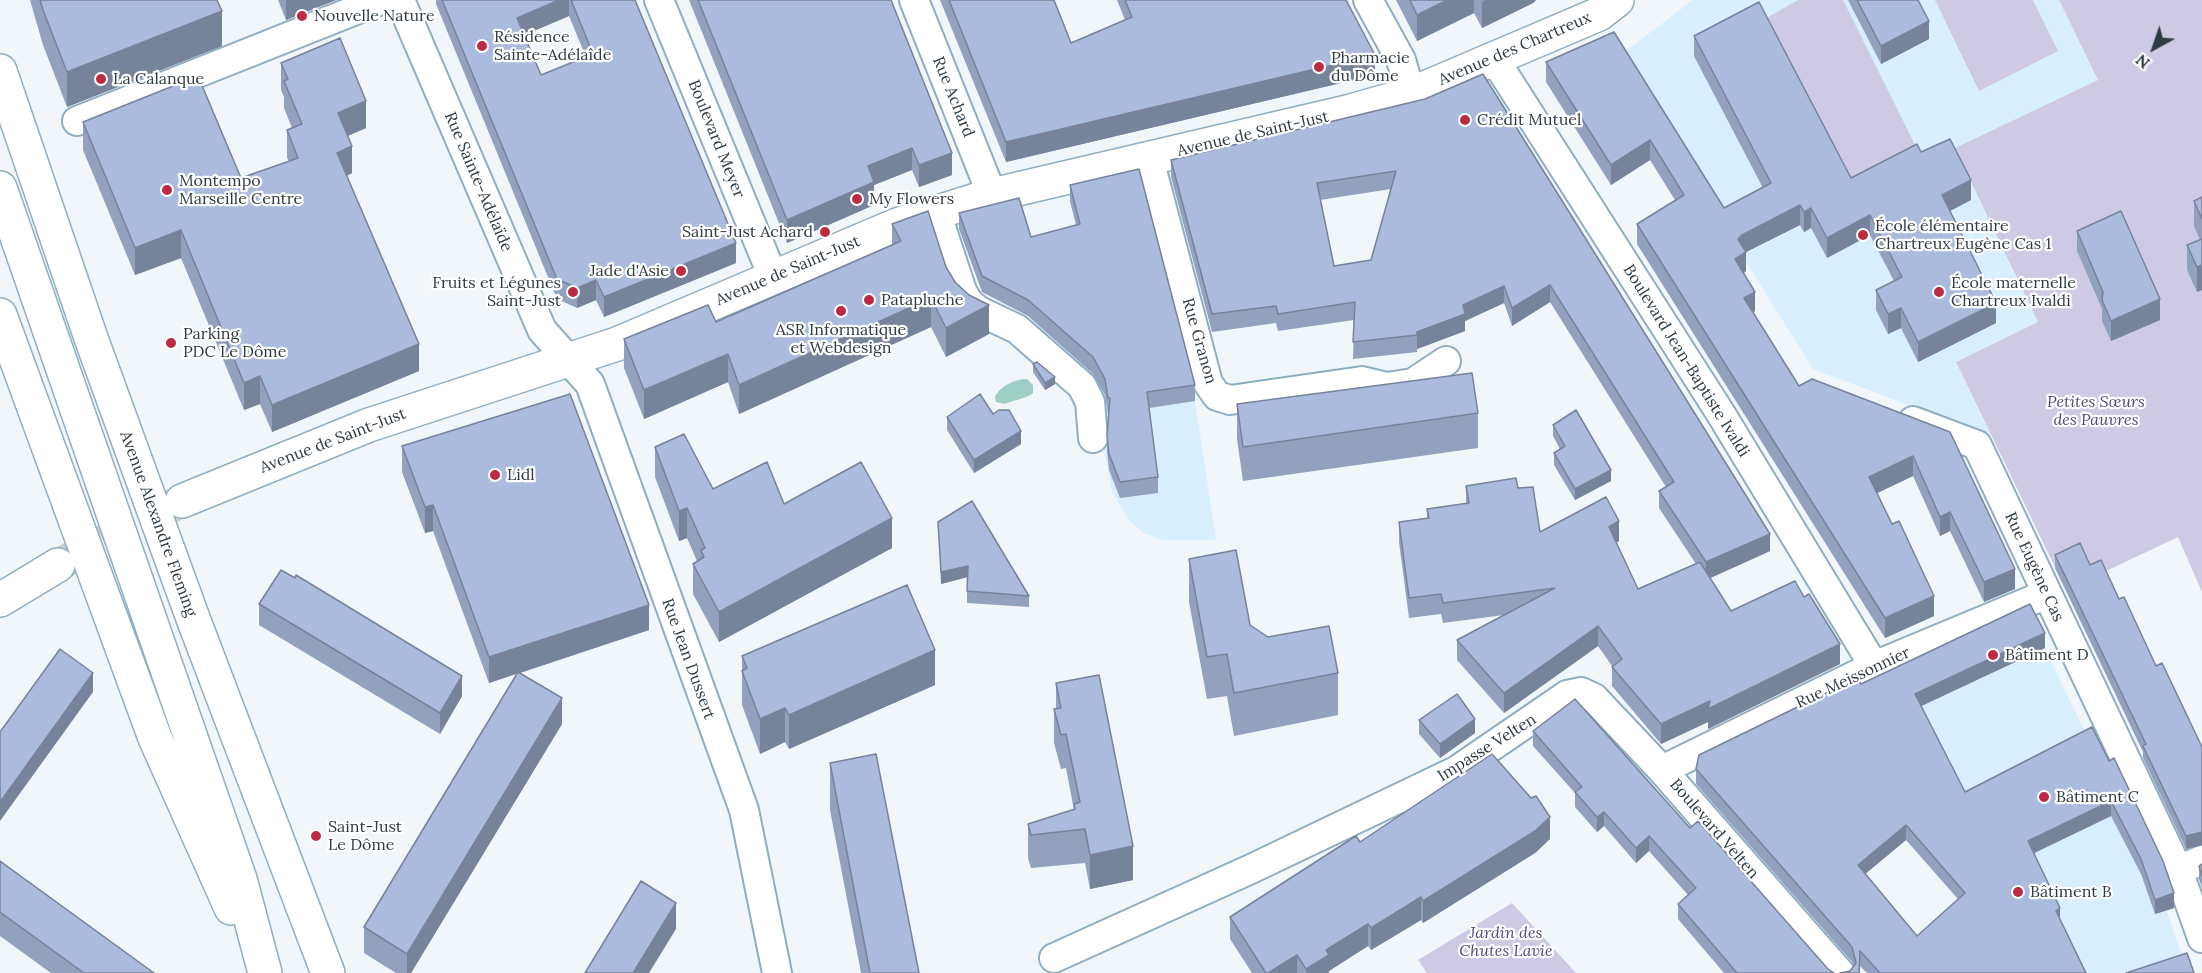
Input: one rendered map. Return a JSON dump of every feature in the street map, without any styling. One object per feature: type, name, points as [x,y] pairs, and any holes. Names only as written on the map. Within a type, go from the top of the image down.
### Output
[{"type":"main road","name":"Avenue des Chartreux","points":[[1411,94],[1493,57],[1599,14],[1617,0]]},
{"type":"main road","name":"Avenue Alexandre Fleming","points":[[0,71],[91,338],[178,578],[328,973]]},
{"type":"main road","name":"Avenue de Saint-Just","points":[[182,501],[369,425],[617,344],[773,277],[936,212],[992,195],[1351,111],[1411,94]]},
{"type":"main road","points":[[0,188],[240,879],[263,973]]},
{"type":"main road","points":[[0,315],[155,738],[191,823],[263,973]]},
{"type":"main road","points":[[0,600],[58,565]]},
{"type":"street","points":[[77,121],[381,0]]},
{"type":"street","name":"Rue Sainte-Adélaïde","points":[[400,0],[542,330],[566,359]]},
{"type":"street","name":"Boulevard Meyer","points":[[659,0],[773,277]]},
{"type":"street","name":"Rue Achard","points":[[914,0],[992,195]]},
{"type":"street","points":[[1368,0],[1401,60],[1411,94]]},
{"type":"street","name":"Boulevard Jean-Baptiste Ivaldi","points":[[1493,57],[1721,414],[1874,666]]},
{"type":"street","name":"Rue Granon","points":[[1149,159],[1208,383],[1217,396],[1230,400],[1362,381],[1387,387],[1413,382],[1446,361]]},
{"type":"street","points":[[936,212],[962,291],[969,303],[979,311],[1017,329],[1082,386],[1090,402],[1093,438]]},
{"type":"street","name":"Rue Jean Dussert","points":[[566,359],[590,384],[744,810],[777,973]]},
{"type":"street","name":"Rue Eugène Cas","points":[[1889,412],[1977,445],[2047,594],[2190,865],[2202,938]]},
{"type":"street","name":"Rue Meissonnier","points":[[1662,770],[1874,666],[2047,594]]},
{"type":"street","name":"Boulevard Velten","points":[[1581,692],[1594,698],[1662,770],[1840,973]]},
{"type":"street","name":"Impasse Velten","points":[[1054,958],[1251,869],[1456,771],[1567,695],[1581,692]]},
{"type":"shaded area","name":"École élémentaire Chartreux Eugène Cas 1","points":[[1693,0],[2059,0],[2098,80],[1955,148],[2038,322],[1956,362],[1991,436],[1813,369],[1618,57]]},
{"type":"shaded area","points":[[1166,288],[1195,401],[1216,540],[1162,540],[1144,533],[1128,519],[1112,492],[1102,439],[1023,324]]},
{"type":"shaded area","points":[[1027,379],[1033,385],[1033,393],[1005,404],[996,402],[997,393],[1004,386]]},
{"type":"shaded area","points":[[2031,620],[2155,877],[2188,973],[2039,973],[1892,685]]},
{"type":"green space","points":[[1798,0],[1843,0],[1921,157],[1852,191],[1763,20]]},
{"type":"green space","points":[[1935,0],[2033,0],[2058,51],[1979,91]]},
{"type":"green space","name":"Petites Sœurs des Pauvres","points":[[2059,0],[2202,0],[2202,592],[2178,537],[2066,590],[1956,362],[2038,322],[1955,148],[2098,80]]},
{"type":"green space","name":"Jardin des Chutes Lavie","points":[[1512,903],[1576,973],[1427,973],[1418,960]]},
{"type":"building","points":[[40,0],[217,0],[222,11],[67,72]]},
{"type":"building","points":[[442,0],[559,0],[517,18],[541,75],[593,54],[571,0],[635,0],[736,243],[604,297],[596,280],[577,288],[557,279]]},
{"type":"building","points":[[698,0],[891,0],[952,153],[919,165],[912,148],[868,166],[874,182],[787,220]]},
{"type":"building","points":[[949,0],[1054,0],[1071,43],[1132,17],[1125,0],[1346,0],[1375,55],[1006,142]]},
{"type":"building","points":[[1410,0],[1447,0],[1417,15]]},
{"type":"building","points":[[1857,0],[1918,0],[1929,21],[1881,46]]},
{"type":"building","points":[[1759,2],[1851,178],[1917,144],[1921,152],[1950,139],[1971,180],[1942,195],[1996,303],[1918,342],[1901,308],[1888,314],[1876,290],[1902,277],[1870,215],[1827,238],[1811,208],[1804,212],[1800,205],[1738,239],[1746,252],[1735,259],[1755,292],[1744,298],[1799,386],[1812,379],[1950,432],[2015,569],[1984,582],[1950,512],[1940,517],[1913,456],[1869,477],[1892,524],[1899,521],[1934,596],[1885,618],[1637,224],[1684,195],[1650,140],[1611,165],[1546,62],[1614,32],[1724,208],[1771,183],[1694,36]]},
{"type":"building","points":[[340,38],[366,101],[338,113],[352,146],[337,153],[419,344],[272,405],[260,376],[244,383],[181,230],[135,248],[83,122],[198,76],[241,178],[298,158],[287,130],[302,124],[284,81],[288,79],[281,63]]},
{"type":"building","points":[[1483,74],[1770,534],[1706,562],[1659,491],[1674,482],[1550,285],[1512,308],[1504,286],[1463,305],[1465,314],[1417,332],[1417,335],[1353,342],[1355,302],[1278,314],[1276,306],[1212,314],[1171,160],[1425,99]],"holes":[[[1396,171],[1371,260],[1334,266],[1317,183]]]},
{"type":"building","points":[[1139,169],[1195,385],[1147,392],[1158,477],[1120,482],[1109,454],[1107,435],[1110,398],[1108,398],[1105,379],[1093,357],[1028,300],[982,276],[959,213],[1019,198],[1031,237],[1080,224],[1070,185]]},
{"type":"building","points":[[2202,197],[2202,219],[2194,201]]},
{"type":"building","points":[[928,211],[946,267],[955,282],[969,295],[989,305],[946,328],[931,298],[739,385],[728,354],[644,390],[624,339],[708,305],[716,322],[901,241],[892,224]]},
{"type":"building","points":[[2121,211],[2160,299],[2111,321],[2102,300],[2103,292],[2077,231]]},
{"type":"building","points":[[2202,239],[2202,265],[2197,267],[2187,245]]},
{"type":"building","points":[[1037,362],[1055,377],[1045,383],[1033,364]]},
{"type":"building","points":[[1472,373],[1478,413],[1243,447],[1237,404]]},
{"type":"building","points":[[570,394],[649,605],[489,657],[433,505],[425,507],[402,446]]},
{"type":"building","points":[[980,394],[993,414],[999,410],[1009,410],[1021,431],[974,460],[947,417]]},
{"type":"building","points":[[1576,410],[1611,470],[1575,489],[1554,453],[1565,446],[1553,425]]},
{"type":"building","points":[[684,434],[713,489],[767,462],[784,504],[861,462],[892,518],[719,612],[693,564],[704,557],[701,550],[705,548],[687,508],[679,511],[655,447]]},
{"type":"building","points":[[1516,478],[1518,488],[1533,487],[1540,532],[1606,497],[1619,521],[1609,527],[1638,589],[1700,562],[1731,611],[1795,581],[1804,597],[1809,594],[1840,644],[1708,709],[1710,701],[1661,724],[1612,667],[1622,659],[1598,626],[1504,693],[1457,640],[1555,588],[1443,603],[1441,594],[1409,598],[1399,522],[1429,518],[1427,509],[1469,503],[1466,486]]},
{"type":"building","points":[[972,501],[1029,596],[967,591],[968,566],[941,572],[938,522]]},
{"type":"building","points":[[2080,543],[2090,565],[2101,560],[2119,599],[2124,597],[2156,666],[2162,663],[2202,747],[2202,832],[2186,836],[2143,746],[2146,744],[2055,555]]},
{"type":"building","points":[[1236,550],[1250,625],[1268,637],[1329,626],[1338,673],[1234,693],[1227,654],[1207,657],[1189,559]]},
{"type":"building","points":[[281,570],[295,578],[296,575],[462,676],[440,713],[259,604]]},
{"type":"building","points":[[907,585],[935,650],[789,715],[785,708],[760,719],[742,671],[747,668],[742,656]]},
{"type":"building","points":[[2030,604],[2045,633],[1915,694],[1965,792],[2092,727],[2109,761],[2114,758],[2163,861],[2174,893],[2155,900],[2141,859],[2111,801],[2028,841],[2060,908],[2056,911],[2086,973],[1880,973],[1860,951],[1859,973],[1840,973],[1850,971],[1856,963],[1852,947],[1696,769],[1699,755],[1857,678],[1861,684]],"holes":[[[1906,825],[1965,893],[1917,936],[1858,865]]]},
{"type":"building","points":[[60,649],[93,673],[0,802],[0,732]]},
{"type":"building","points":[[518,672],[562,698],[407,954],[364,927]]},
{"type":"building","points":[[1099,675],[1133,846],[1090,855],[1085,829],[1031,835],[1028,824],[1075,809],[1074,804],[1080,802],[1066,734],[1061,735],[1054,709],[1061,708],[1056,683]]},
{"type":"building","points":[[1457,694],[1475,719],[1440,744],[1419,720]]},
{"type":"building","points":[[1575,699],[1690,828],[1698,821],[1828,969],[1834,973],[1737,973],[1678,904],[1696,888],[1649,836],[1636,848],[1604,812],[1597,817],[1575,792],[1582,787],[1533,731]]},
{"type":"building","points":[[876,754],[919,973],[870,973],[830,763]]},
{"type":"building","points":[[1492,754],[1531,798],[1536,796],[1550,817],[1535,831],[1423,901],[1421,897],[1371,928],[1368,924],[1326,950],[1329,955],[1306,969],[1297,955],[1266,973],[1230,917],[1356,836],[1360,842]]},
{"type":"building","points":[[0,861],[154,973],[84,973],[0,912]]},
{"type":"building","points":[[641,881],[676,903],[633,973],[585,973]]},
{"type":"building","points":[[2187,953],[2194,973],[2126,973]]},
{"type":"tunnel","points":[[60,564],[180,502]]},
{"type":"place","name":"Nouvelle Nature","points":[[302,16]]},
{"type":"place","name":"Résidence Sainte-Adélaîde","points":[[482,46]]},
{"type":"place","name":"Pharmacie du Dôme","points":[[1319,67]]},
{"type":"place","name":"La Calanque","points":[[101,79]]},
{"type":"place","name":"Crédit Mutuel","points":[[1465,120]]},
{"type":"place","name":"Montempo Marseille Centre","points":[[167,190]]},
{"type":"place","name":"My Flowers","points":[[857,199]]},
{"type":"place","name":"Saint-Just Achard","points":[[825,232]]},
{"type":"place","name":"École élémentaire Chartreux Eugène Cas 1","points":[[1863,235]]},
{"type":"place","name":"Jade d'Asie","points":[[681,271]]},
{"type":"place","name":"Fruits et Légunes Saint-Just","points":[[573,292]]},
{"type":"place","name":"École maternelle Chartreux Ivaldi","points":[[1939,292]]},
{"type":"place","name":"Patapluche","points":[[869,300]]},
{"type":"place","name":"ASR Informatique et Webdesign","points":[[841,311]]},
{"type":"place","name":"Parking PDC Le Dôme","points":[[171,343]]},
{"type":"place","name":"Lidl","points":[[495,475]]},
{"type":"place","name":"Bâtiment D","points":[[1993,655]]},
{"type":"place","name":"Bâtiment C","points":[[2044,797]]},
{"type":"place","name":"Saint-Just Le Dôme","points":[[316,836]]},
{"type":"place","name":"Bâtiment B","points":[[2018,892]]}]
